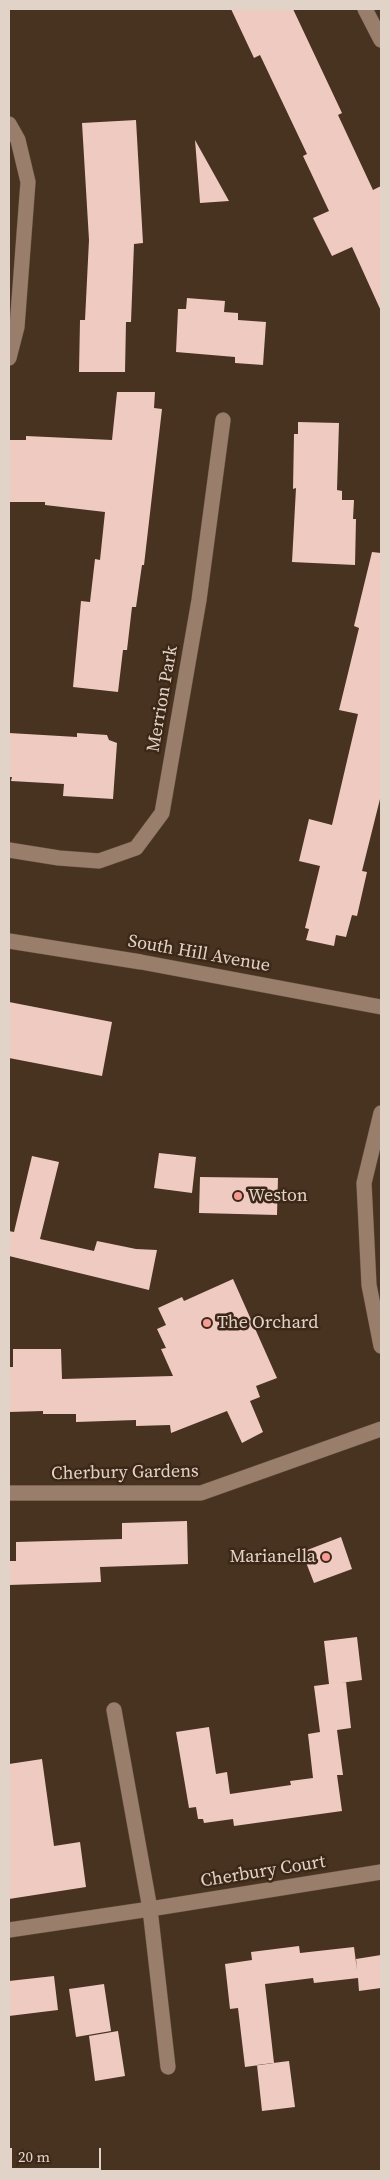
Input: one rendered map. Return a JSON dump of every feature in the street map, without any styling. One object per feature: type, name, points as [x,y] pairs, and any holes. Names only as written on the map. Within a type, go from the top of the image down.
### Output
[{"type":"street","points":[[365,9],[381,40]]},
{"type":"street","points":[[9,124],[18,140],[28,182],[17,327],[9,358]]},
{"type":"street","name":"Merrion Park","points":[[9,850],[59,858],[99,861],[136,848],[162,813],[199,600],[223,420]]},
{"type":"street","name":"South Hill Avenue","points":[[9,941],[141,962],[381,1008]]},
{"type":"street","points":[[381,1113],[364,1183],[369,1286],[381,1346]]},
{"type":"street","name":"Cherbury Gardens","points":[[9,1493],[201,1493],[381,1429]]},
{"type":"street","points":[[114,1710],[150,1910],[168,2067]]},
{"type":"street","name":"Cherbury Court","points":[[9,1930],[150,1910],[381,1872]]},
{"type":"building","points":[[231,9],[293,9],[342,113],[338,115],[373,190],[381,186],[381,311],[352,247],[332,256],[313,218],[329,211],[303,156],[307,154],[260,55],[254,58]]},
{"type":"building","points":[[136,120],[143,243],[134,244],[131,322],[126,322],[125,372],[79,372],[80,320],[85,320],[89,240],[82,123]]},
{"type":"building","points":[[195,140],[229,201],[200,203]]},
{"type":"building","points":[[187,298],[225,301],[224,312],[238,313],[238,320],[266,322],[263,365],[235,363],[235,357],[176,352],[178,309],[186,309]]},
{"type":"building","points":[[117,392],[155,392],[154,408],[162,409],[144,565],[142,565],[136,607],[132,607],[127,650],[123,650],[118,692],[73,687],[81,601],[90,602],[95,559],[100,560],[105,512],[45,505],[45,502],[9,502],[9,440],[26,440],[26,436],[112,440]]},
{"type":"building","points":[[298,422],[339,423],[337,490],[342,491],[342,500],[354,500],[353,519],[356,519],[355,565],[292,562],[296,488],[293,489],[294,434],[298,434]]},
{"type":"building","points":[[372,552],[381,553],[381,795],[362,871],[367,872],[357,916],[352,915],[346,937],[336,935],[334,946],[306,940],[309,929],[305,928],[320,866],[299,861],[309,819],[332,825],[358,714],[339,710],[359,628],[354,626]]},
{"type":"building","points":[[9,733],[77,737],[77,733],[107,735],[109,740],[117,743],[113,799],[63,796],[64,784],[11,781],[12,777],[9,777]]},
{"type":"building","points":[[9,1002],[112,1022],[102,1076],[9,1058]]},
{"type":"building","points":[[159,1153],[196,1157],[192,1193],[154,1188]]},
{"type":"building","points":[[32,1156],[59,1162],[40,1239],[94,1251],[97,1241],[136,1249],[157,1250],[149,1290],[9,1256],[9,1231],[14,1232]]},
{"type":"building","name":"Weston","points":[[200,1177],[278,1178],[277,1215],[199,1213]]},
{"type":"building","points":[[233,1279],[277,1378],[256,1386],[260,1397],[250,1401],[263,1432],[242,1443],[227,1411],[171,1433],[170,1425],[136,1426],[136,1420],[76,1422],[76,1414],[43,1414],[43,1411],[9,1412],[9,1367],[13,1367],[13,1349],[61,1349],[62,1379],[173,1376],[161,1349],[166,1348],[157,1329],[166,1325],[158,1308],[182,1297],[184,1301]]},
{"type":"building","points":[[187,1521],[188,1564],[100,1567],[101,1582],[9,1585],[9,1561],[16,1561],[16,1542],[122,1539],[122,1523]]},
{"type":"building","name":"Marianella","points":[[341,1537],[352,1569],[314,1583],[302,1552]]},
{"type":"building","points":[[357,1637],[362,1680],[346,1682],[351,1728],[337,1730],[343,1775],[337,1775],[342,1811],[234,1826],[233,1819],[204,1823],[203,1819],[198,1819],[196,1807],[189,1808],[176,1732],[209,1727],[216,1774],[227,1772],[230,1794],[291,1785],[290,1781],[313,1778],[308,1734],[320,1732],[314,1686],[329,1684],[324,1641]]},
{"type":"building","points":[[42,1759],[54,1846],[80,1842],[86,1887],[9,1899],[9,1764]]},
{"type":"building","points":[[299,1946],[300,1953],[354,1947],[357,1970],[356,1959],[381,1955],[381,1988],[359,1991],[358,1978],[314,1983],[313,1978],[265,1984],[274,2063],[245,2067],[238,2008],[230,2009],[225,1964],[252,1960],[251,1952]]},
{"type":"building","points":[[54,1976],[58,2010],[9,2016],[9,1981]]},
{"type":"building","points":[[104,1984],[111,2031],[76,2037],[69,1989]]},
{"type":"building","points":[[118,2031],[125,2076],[95,2081],[89,2036]]},
{"type":"building","points":[[289,2061],[295,2107],[262,2111],[257,2065]]},
{"type":"place","name":"Weston","points":[[238,1196]]},
{"type":"place","name":"The Orchard","points":[[207,1323]]},
{"type":"place","name":"Marianella","points":[[326,1557]]}]
